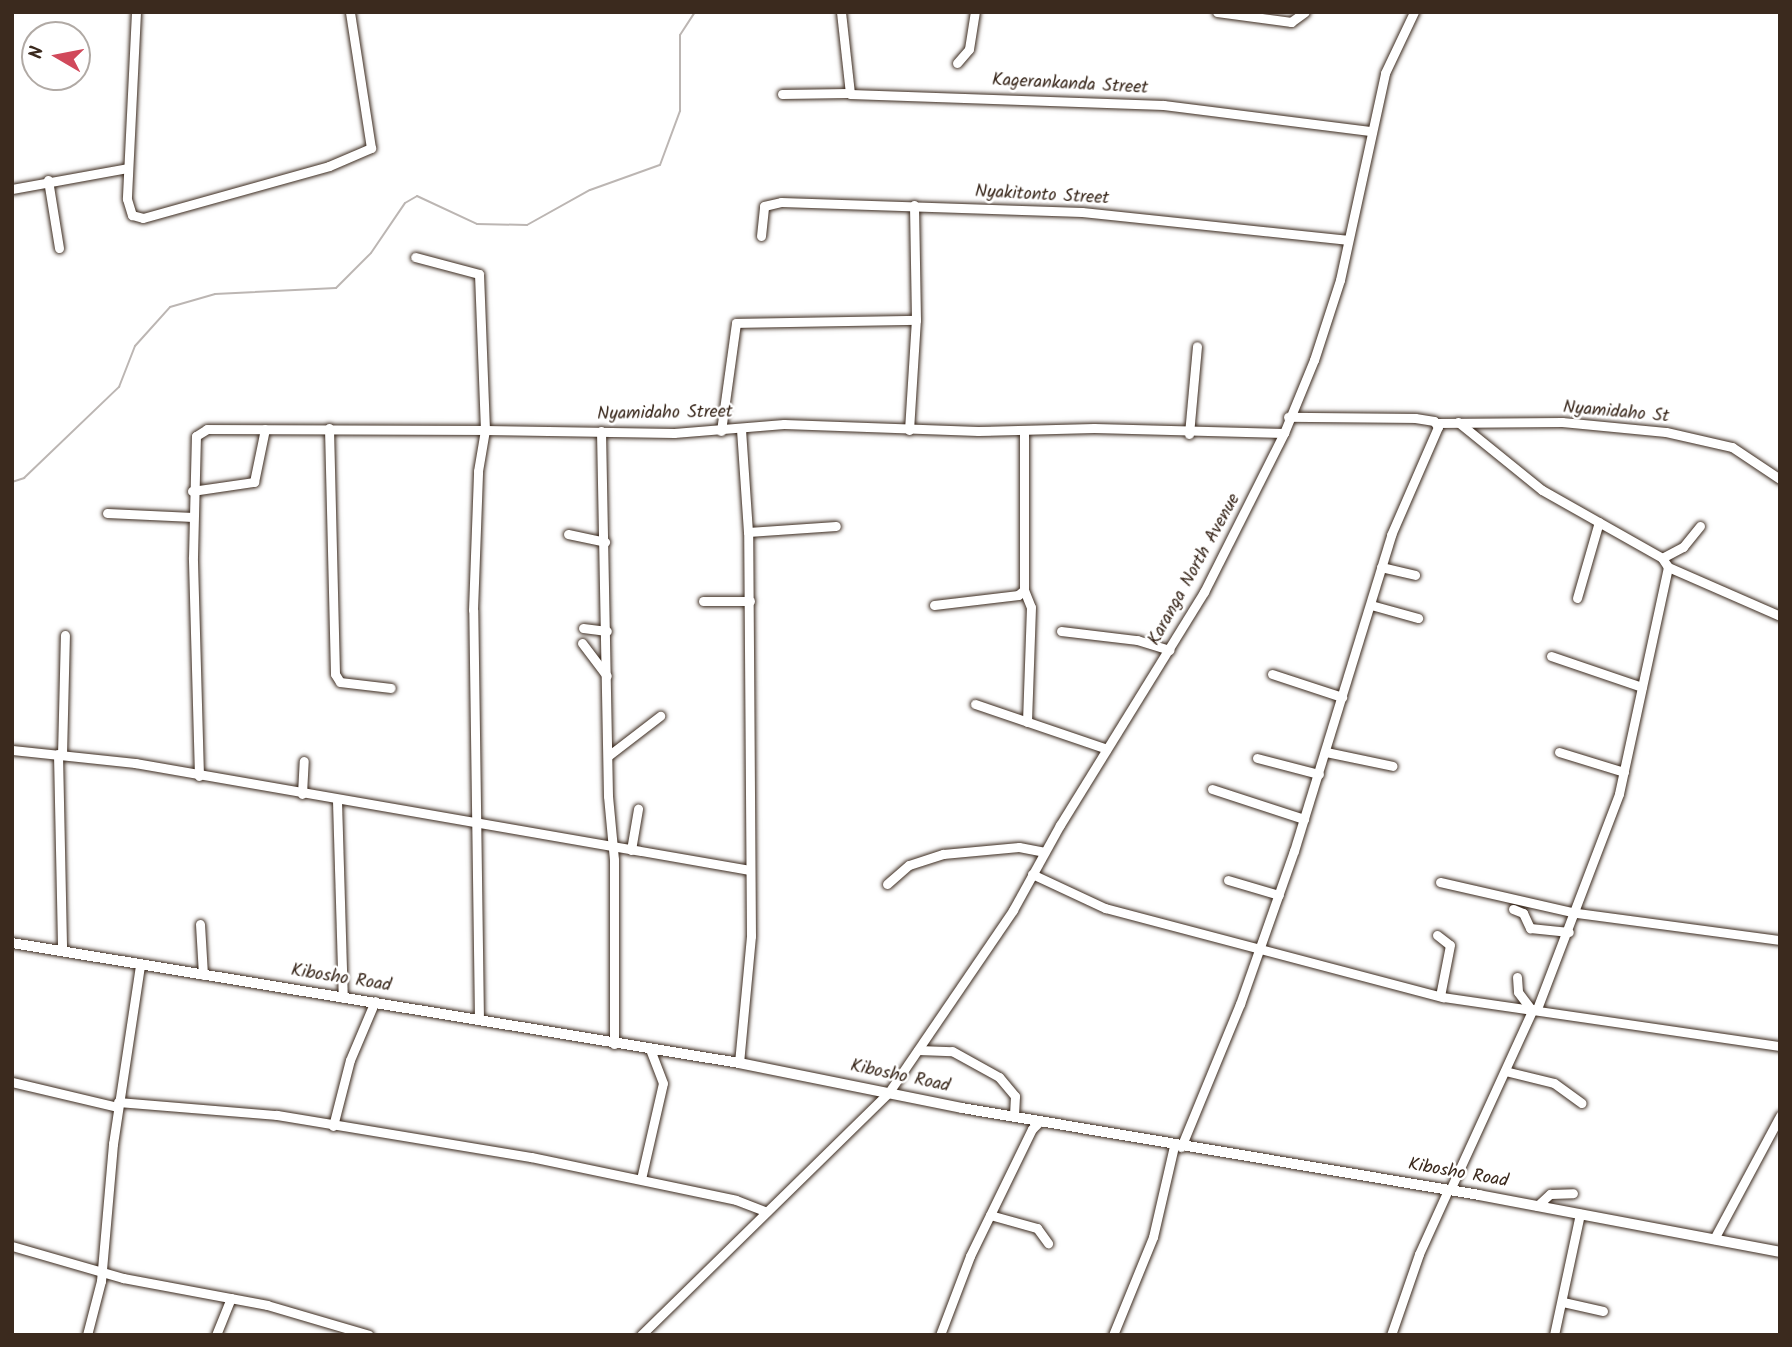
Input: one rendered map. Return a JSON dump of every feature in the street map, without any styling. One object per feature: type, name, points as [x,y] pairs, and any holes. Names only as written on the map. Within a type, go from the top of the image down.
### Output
[{"type":"street","points":[[136,12],[127,168],[129,210],[136,218],[150,218],[329,166],[371,148],[350,12]]},
{"type":"street","points":[[841,12],[848,93]]},
{"type":"street","points":[[957,63],[969,49],[975,12]]},
{"type":"street","points":[[1217,12],[1291,22],[1305,12]]},
{"type":"street","name":"Karanga North Avenue","points":[[641,1335],[889,1091],[987,950],[1044,852],[1170,650],[1284,433],[1330,313],[1391,55],[1414,12]]},
{"type":"street","name":"Kagerankanda Street","points":[[782,94],[848,93],[1164,104],[1371,131]]},
{"type":"street","points":[[12,189],[48,180],[127,168]]},
{"type":"street","points":[[48,180],[59,248]]},
{"type":"street","name":"Nyakitonto Street","points":[[761,236],[762,210],[772,203],[914,205],[1082,212],[1347,240]]},
{"type":"street","points":[[909,429],[916,320],[914,205]]},
{"type":"street","points":[[415,257],[479,274],[485,430],[478,471],[473,610],[479,1020]]},
{"type":"street","points":[[721,431],[736,323],[916,320]]},
{"type":"street","points":[[1189,433],[1197,346]]},
{"type":"street","name":"Nyamidaho St","points":[[1288,417],[1401,418],[1437,423],[1564,422],[1666,432],[1732,447],[1780,479]]},
{"type":"street","points":[[1458,422],[1510,468],[1662,558],[1668,567],[1780,616]]},
{"type":"street","points":[[1113,1335],[1153,1237],[1178,1146],[1261,946],[1319,775],[1397,518],[1436,437],[1437,423]]},
{"type":"street","name":"Nyamidaho Street","points":[[192,491],[195,439],[200,431],[329,428],[721,431],[784,424],[909,429],[1284,433]]},
{"type":"street","points":[[329,428],[336,679],[391,688]]},
{"type":"street","points":[[198,776],[192,491],[254,482],[265,429]]},
{"type":"street","points":[[740,1063],[748,1005],[750,870],[750,601],[741,429]]},
{"type":"street","points":[[1024,430],[1024,590],[1031,607],[1027,722]]},
{"type":"street","points":[[601,431],[612,847],[614,1044]]},
{"type":"street","points":[[107,513],[193,517]]},
{"type":"street","points":[[1577,598],[1600,522]]},
{"type":"street","points":[[748,532],[836,526]]},
{"type":"street","points":[[1662,558],[1683,547],[1700,526]]},
{"type":"street","points":[[568,534],[605,542]]},
{"type":"street","points":[[1381,567],[1415,575]]},
{"type":"street","points":[[1391,1335],[1419,1254],[1577,913],[1624,772],[1668,567]]},
{"type":"street","points":[[934,606],[1018,595],[1024,590]]},
{"type":"street","points":[[703,601],[750,601]]},
{"type":"street","points":[[1371,605],[1418,618]]},
{"type":"street","points":[[583,628],[607,631]]},
{"type":"street","points":[[1061,631],[1137,640],[1170,650]]},
{"type":"street","points":[[62,951],[60,754],[65,635]]},
{"type":"street","points":[[582,643],[607,676]]},
{"type":"street","points":[[1550,656],[1642,687]]},
{"type":"street","points":[[1272,674],[1342,696]]},
{"type":"street","points":[[975,704],[1107,749]]},
{"type":"street","points":[[608,756],[660,716]]},
{"type":"street","points":[[12,750],[60,754],[198,776],[750,870]]},
{"type":"street","points":[[1326,752],[1393,766]]},
{"type":"street","points":[[1559,752],[1624,772]]},
{"type":"street","points":[[1256,758],[1319,775]]},
{"type":"street","points":[[302,794],[304,761]]},
{"type":"street","points":[[1212,789],[1304,819]]},
{"type":"street","points":[[337,801],[343,998]]},
{"type":"street","points":[[631,850],[638,809]]},
{"type":"street","points":[[887,884],[909,865],[943,854],[1019,846],[1044,852]]},
{"type":"street","points":[[1032,874],[1105,908],[1261,946],[1440,996],[1780,1046]]},
{"type":"street","points":[[1227,880],[1279,895]]},
{"type":"street","points":[[1440,882],[1577,913],[1780,940]]},
{"type":"street","points":[[1513,909],[1523,912],[1530,928],[1569,932]]},
{"type":"street","points":[[200,925],[203,975]]},
{"type":"street","points":[[1437,935],[1450,945],[1440,996]]},
{"type":"street","name":"Kibosho Road","points":[[12,943],[740,1063],[1014,1117],[1449,1190],[1780,1252]]},
{"type":"street","points":[[87,1335],[102,1273],[118,1104],[140,965]]},
{"type":"street","points":[[1517,977],[1519,996],[1533,1009]]},
{"type":"street","points":[[333,1126],[350,1060],[375,1001]]},
{"type":"street","points":[[641,1179],[663,1083],[650,1049]]},
{"type":"street","points":[[918,1049],[952,1051],[999,1077],[1015,1096],[1014,1117]]},
{"type":"street","points":[[1505,1071],[1554,1083],[1582,1104]]},
{"type":"street","points":[[12,1082],[118,1104],[277,1115],[641,1179],[765,1211]]},
{"type":"street","points":[[1714,1239],[1780,1116]]},
{"type":"street","points":[[940,1335],[990,1215],[1032,1129],[1040,1121]]},
{"type":"street","points":[[1537,1206],[1550,1194],[1573,1194]]},
{"type":"street","points":[[1554,1335],[1580,1214]]},
{"type":"street","points":[[990,1215],[1037,1228],[1048,1243]]},
{"type":"street","points":[[12,1246],[102,1273],[231,1298],[369,1335]]},
{"type":"street","points":[[216,1335],[231,1298]]},
{"type":"street","points":[[1563,1302],[1603,1311]]},
{"type":"waterway","points":[[12,482],[24,478],[119,387],[135,346],[170,307],[215,294],[336,288],[371,253],[405,203],[417,196],[477,224],[527,225],[590,190],[660,165],[680,111],[680,35],[695,12]]}]
